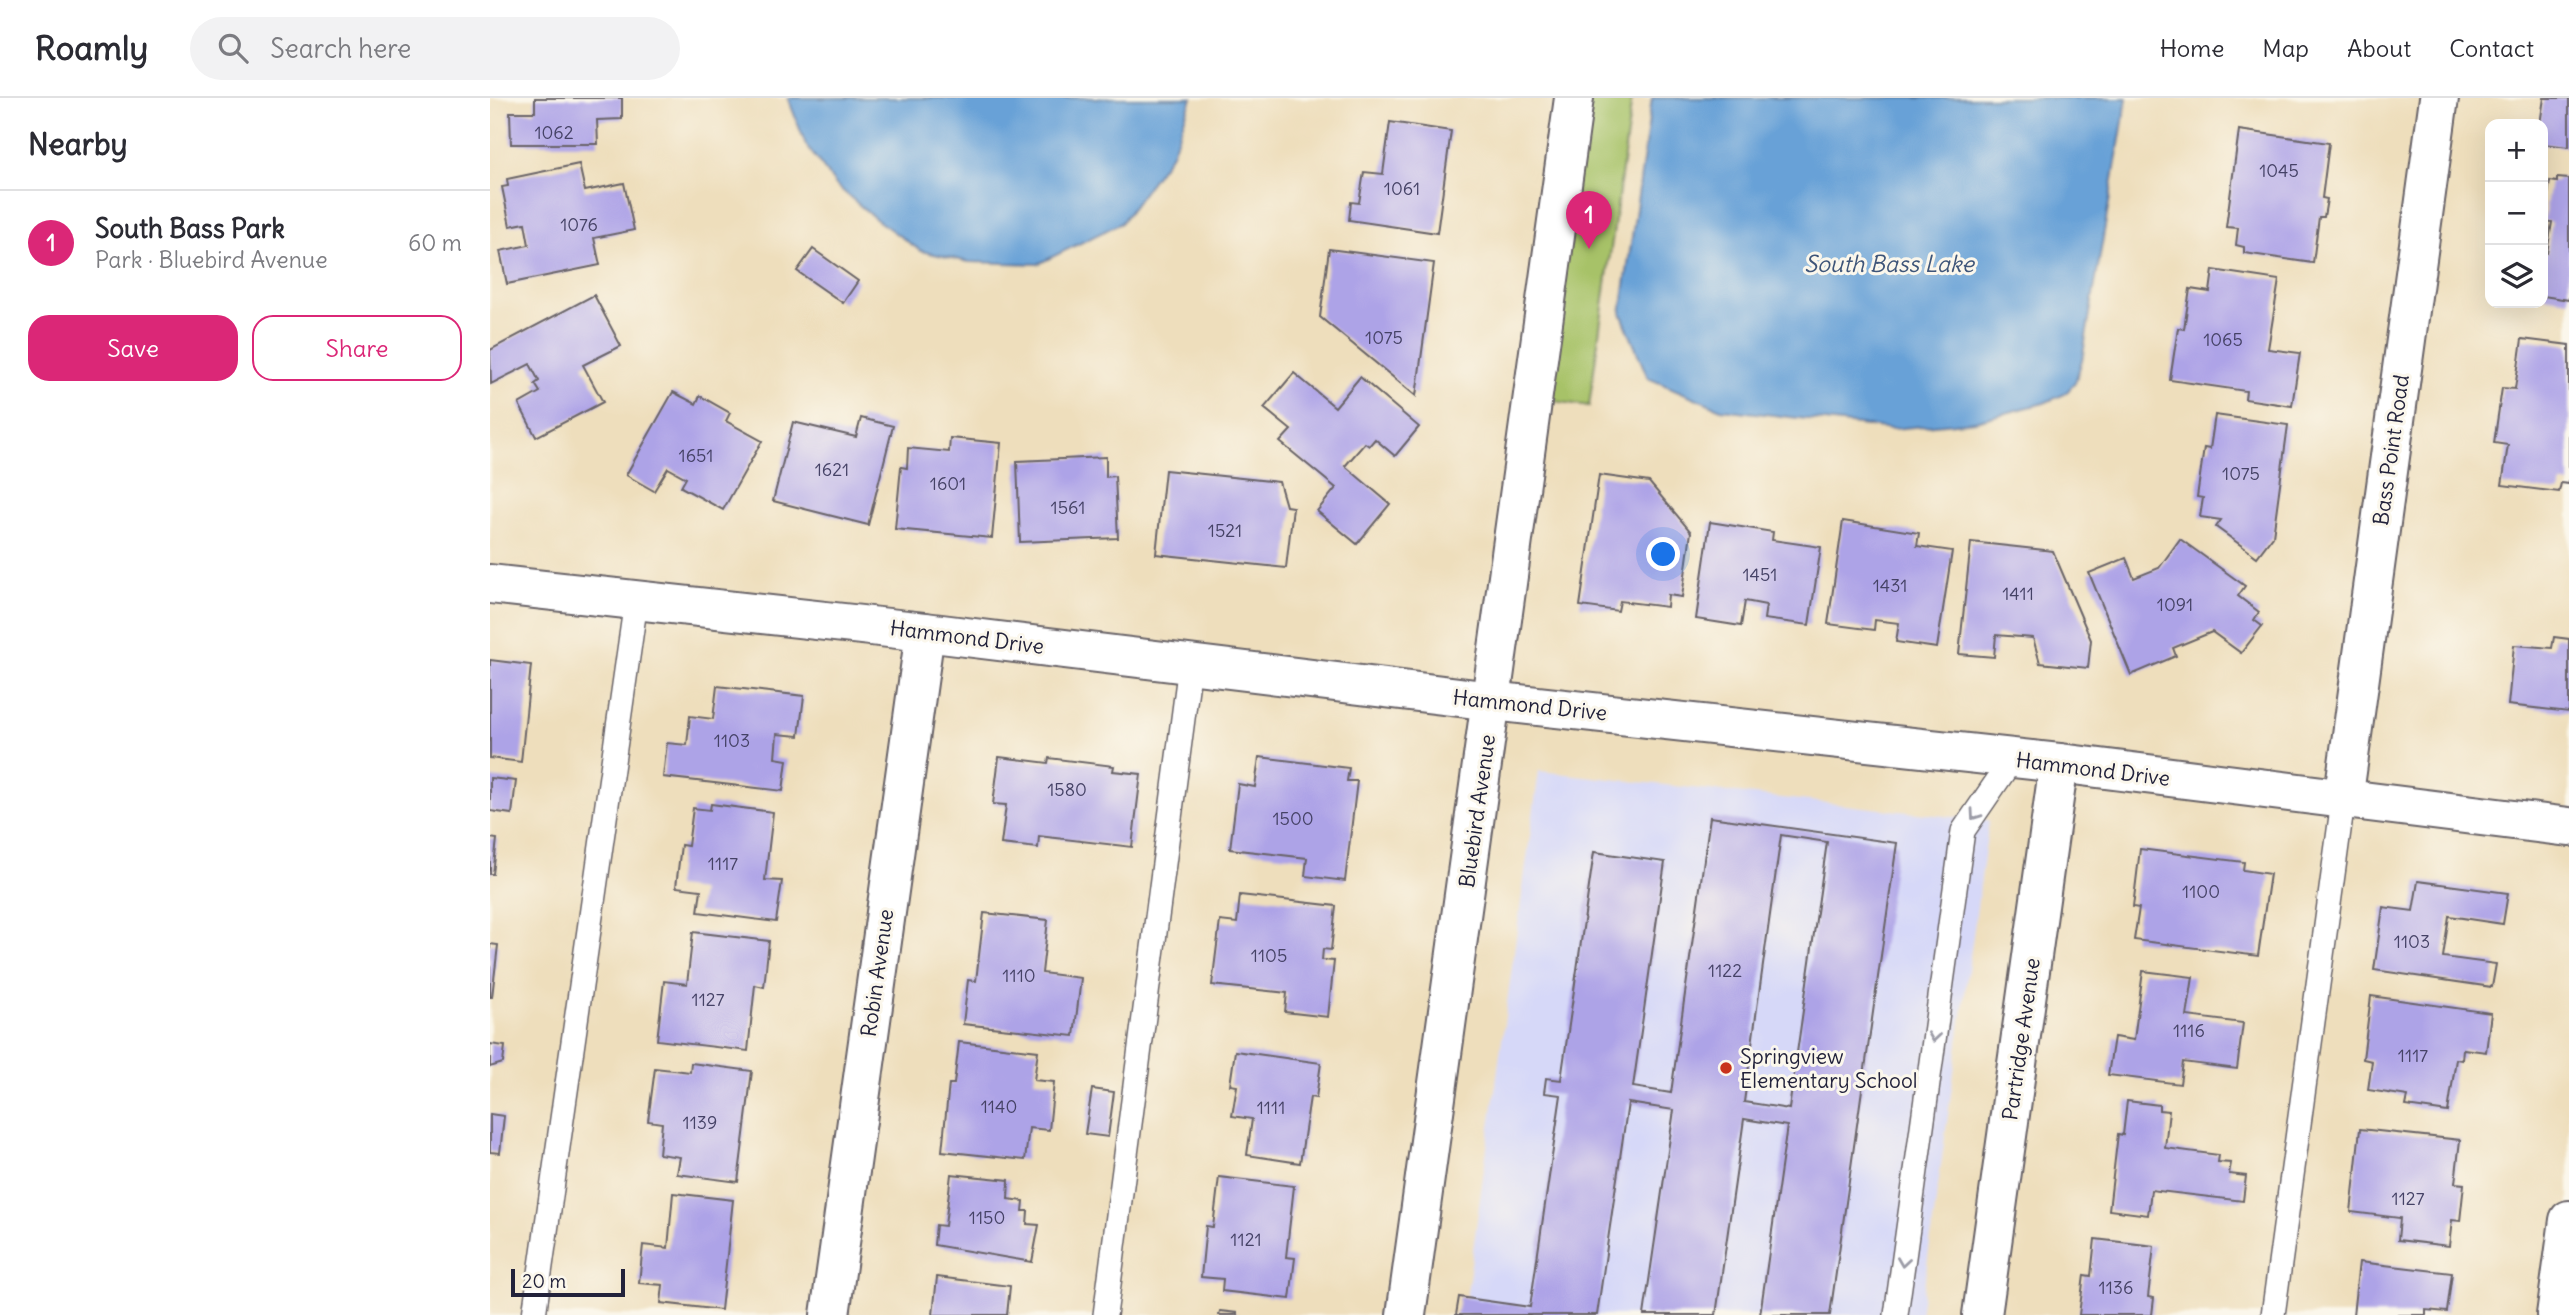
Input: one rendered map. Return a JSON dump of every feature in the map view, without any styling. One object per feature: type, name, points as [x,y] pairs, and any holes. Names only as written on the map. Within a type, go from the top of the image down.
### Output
[{"type":"street","name":"Bluebird Avenue","points":[[1406,1315],[1574,98]]},
{"type":"street","name":"Bass Point Road","points":[[2343,801],[2439,98]]},
{"type":"street","name":"Hammond Drive","points":[[490,584],[925,632],[1492,701],[2059,763],[2343,801],[2569,827]]},
{"type":"street","name":"Robin Avenue","points":[[830,1315],[925,632]]},
{"type":"street","name":"Partridge Avenue","points":[[1982,1315],[2059,763]]},
{"type":"street","points":[[2556,1315],[2569,1220]]},
{"type":"lane","points":[[534,1315],[636,601]]},
{"type":"lane","points":[[1105,1315],[1189,664]]},
{"type":"lane","points":[[1896,1315],[1963,831],[2013,758]]},
{"type":"lane","points":[[2273,1315],[2343,801]]},
{"type":"shaded area","name":"Springview Elementary School","points":[[1539,771],[1989,821],[1920,1315],[1464,1315]]},
{"type":"green space","points":[[1588,98],[1632,98],[1589,406],[1546,400]]},
{"type":"water","points":[[788,98],[1192,98],[1172,153],[1121,223],[1038,264],[969,262],[921,251],[877,220],[837,186],[806,145]]},
{"type":"water","name":"South Bass Lake","points":[[1652,98],[2127,98],[2082,360],[2075,383],[2065,394],[2044,403],[1975,421],[1893,429],[1721,409],[1648,378],[1621,313]]},
{"type":"building","points":[[535,98],[622,98],[622,119],[597,120],[598,144],[511,144],[510,112],[535,112]]},
{"type":"building","points":[[2544,98],[2569,98],[2569,147],[2548,145],[2548,119],[2541,119]]},
{"type":"building","points":[[1390,122],[1451,131],[1437,233],[1349,220],[1351,202],[1359,203],[1364,172],[1383,174]]},
{"type":"building","points":[[2239,130],[2329,143],[2322,198],[2327,199],[2324,217],[2319,217],[2313,263],[2244,253],[2244,247],[2236,245],[2238,228],[2226,227]]},
{"type":"building","points":[[579,164],[585,191],[624,183],[634,230],[594,238],[600,265],[507,284],[500,251],[529,245],[525,223],[510,226],[502,187],[508,186],[507,179]]},
{"type":"building","points":[[2557,178],[2569,179],[2569,300],[2548,297],[2548,247],[2552,222],[2548,222],[2548,194],[2550,181],[2557,182]]},
{"type":"building","points":[[813,249],[858,281],[843,303],[797,271]]},
{"type":"building","points":[[1329,249],[1434,263],[1416,396],[1320,317]]},
{"type":"building","points":[[2213,270],[2279,280],[2268,349],[2300,353],[2292,406],[2245,399],[2246,391],[2170,380],[2178,328],[2184,329],[2190,289],[2210,292]]},
{"type":"building","points":[[594,295],[621,346],[583,365],[603,402],[536,437],[519,404],[540,392],[535,384],[539,381],[530,364],[491,384],[490,350]]},
{"type":"building","points":[[2522,339],[2569,345],[2569,484],[2561,483],[2559,492],[2502,485],[2508,445],[2494,443],[2502,388],[2515,389]]},
{"type":"building","points":[[1294,373],[1335,407],[1360,377],[1419,427],[1395,456],[1375,439],[1369,446],[1365,443],[1345,466],[1390,504],[1357,544],[1317,511],[1336,488],[1280,442],[1291,430],[1264,408]]},
{"type":"building","points":[[673,392],[696,404],[700,396],[730,413],[726,421],[762,441],[723,510],[681,487],[686,478],[668,468],[654,491],[626,475]]},
{"type":"building","points":[[2215,415],[2288,425],[2273,536],[2257,557],[2216,527],[2221,520],[2200,517],[2203,498],[2197,497],[2204,448],[2210,449]]},
{"type":"building","points":[[861,418],[893,426],[868,525],[773,501],[793,422],[856,437]]},
{"type":"building","points":[[950,438],[1001,443],[992,538],[895,529],[901,467],[907,468],[908,448],[949,452]]},
{"type":"building","points":[[1106,457],[1106,477],[1115,476],[1118,538],[1020,542],[1017,461]]},
{"type":"building","points":[[1165,470],[1279,482],[1286,506],[1293,507],[1286,568],[1156,554]]},
{"type":"building","points":[[1599,475],[1649,482],[1691,532],[1682,597],[1668,595],[1667,607],[1620,601],[1618,611],[1580,606]]},
{"type":"building","points":[[1843,521],[1919,533],[1917,546],[1952,551],[1937,648],[1896,642],[1899,623],[1875,620],[1874,630],[1828,624]]},
{"type":"building","points":[[1710,522],[1773,532],[1772,540],[1821,547],[1809,625],[1764,619],[1766,605],[1745,601],[1741,626],[1696,619]]},
{"type":"building","points":[[2180,539],[2245,586],[2238,596],[2259,612],[2254,620],[2262,626],[2241,653],[2212,632],[2173,648],[2176,656],[2131,675],[2089,573],[2126,558],[2134,578],[2159,568]]},
{"type":"building","points":[[1971,542],[2053,551],[2091,640],[2088,668],[2040,663],[2033,638],[1996,635],[1994,657],[1959,654]]},
{"type":"building","points":[[2554,637],[2569,639],[2569,712],[2508,705],[2514,645],[2552,648]]},
{"type":"building","points":[[490,660],[531,665],[521,762],[490,758]]},
{"type":"building","points":[[717,686],[804,696],[799,736],[777,734],[775,758],[787,760],[783,791],[663,777],[667,743],[687,745],[690,716],[713,719]]},
{"type":"building","points":[[999,757],[1048,763],[1049,758],[1114,766],[1113,771],[1141,774],[1132,847],[1039,836],[1038,848],[1001,844],[1006,805],[993,804]]},
{"type":"building","points":[[1259,757],[1349,768],[1347,781],[1357,781],[1345,881],[1305,876],[1307,858],[1230,849],[1238,784],[1255,787]]},
{"type":"building","points":[[490,778],[516,781],[512,814],[490,811]]},
{"type":"building","points":[[711,804],[773,812],[765,880],[782,881],[776,922],[698,912],[701,890],[676,887],[681,845],[688,846],[693,808],[710,810]]},
{"type":"building","points":[[1710,817],[1897,843],[1830,1315],[1760,1315],[1787,1126],[1744,1119],[1716,1315],[1644,1315],[1674,1110],[1628,1103],[1597,1315],[1456,1315],[1459,1297],[1530,1307],[1561,1095],[1544,1093],[1546,1078],[1561,1080],[1594,852],[1665,862],[1633,1087],[1671,1093]],"holes":[[[1781,835],[1827,842],[1789,1109],[1744,1102]]]},
{"type":"building","points":[[490,838],[497,839],[493,874],[490,874]]},
{"type":"building","points":[[2140,849],[2244,862],[2243,870],[2270,874],[2258,956],[2134,940],[2139,908],[2133,907]]},
{"type":"building","points":[[2418,881],[2508,893],[2503,924],[2449,916],[2443,957],[2496,964],[2492,987],[2374,970],[2383,907],[2413,911]]},
{"type":"building","points":[[1240,895],[1336,906],[1331,950],[1323,949],[1322,960],[1334,961],[1328,1017],[1285,1012],[1287,993],[1212,985],[1220,921],[1237,923]]},
{"type":"building","points":[[984,913],[1048,920],[1042,973],[1081,978],[1074,1036],[963,1024],[968,980],[976,981]]},
{"type":"building","points":[[693,932],[769,941],[764,987],[755,985],[748,1051],[657,1040],[664,981],[687,984]]},
{"type":"building","points":[[490,944],[498,945],[492,997],[490,997]]},
{"type":"building","points":[[2143,971],[2193,977],[2187,1016],[2243,1023],[2237,1069],[2183,1062],[2180,1084],[2108,1075],[2114,1037],[2134,1040]]},
{"type":"building","points":[[2371,996],[2491,1013],[2486,1052],[2463,1049],[2462,1060],[2456,1059],[2448,1112],[2406,1106],[2408,1096],[2368,1090],[2372,1061],[2363,1059]]},
{"type":"building","points":[[959,1042],[1038,1051],[1034,1080],[1054,1082],[1049,1130],[1029,1128],[1025,1160],[942,1151],[949,1084],[954,1084]]},
{"type":"building","points":[[490,1044],[505,1046],[503,1063],[490,1067]]},
{"type":"building","points":[[1235,1051],[1321,1063],[1316,1098],[1310,1097],[1300,1163],[1247,1155],[1252,1119],[1232,1116],[1237,1086],[1230,1085]]},
{"type":"building","points":[[691,1063],[752,1071],[738,1182],[677,1174],[680,1157],[659,1154],[662,1123],[648,1121],[655,1068],[690,1072]]},
{"type":"building","points":[[1092,1089],[1114,1092],[1108,1137],[1085,1134]]},
{"type":"building","points":[[2127,1101],[2159,1105],[2159,1110],[2169,1111],[2165,1148],[2219,1155],[2218,1162],[2231,1163],[2229,1174],[2246,1176],[2243,1201],[2151,1190],[2148,1215],[2109,1210],[2118,1134],[2123,1135]]},
{"type":"building","points":[[490,1114],[504,1116],[500,1153],[490,1152]]},
{"type":"building","points":[[2360,1129],[2460,1140],[2455,1183],[2464,1184],[2460,1221],[2452,1220],[2449,1246],[2398,1240],[2400,1218],[2351,1212]]},
{"type":"building","points":[[951,1174],[1009,1180],[1008,1199],[1024,1201],[1023,1211],[1028,1211],[1027,1224],[1039,1225],[1032,1262],[934,1245],[936,1225],[945,1226]]},
{"type":"building","points":[[1219,1177],[1294,1186],[1286,1257],[1295,1258],[1290,1299],[1222,1291],[1223,1279],[1201,1277],[1206,1226],[1213,1227]]},
{"type":"building","points":[[673,1193],[733,1200],[721,1310],[661,1303],[663,1285],[639,1283],[643,1245],[668,1248]]},
{"type":"building","points":[[2095,1239],[2154,1246],[2148,1297],[2154,1298],[2152,1315],[2079,1315],[2084,1275],[2091,1276]]},
{"type":"building","points":[[2359,1262],[2452,1273],[2447,1312],[2426,1310],[2426,1315],[2353,1315]]},
{"type":"building","points":[[937,1277],[1010,1286],[1007,1315],[933,1315]]},
{"type":"building","points":[[1220,1311],[1237,1313],[1237,1315],[1219,1315]]},
{"type":"place","name":"South Bass Park","points":[[1589,249]]},
{"type":"place","name":"Springview Elementary School","points":[[1726,1068]]}]
